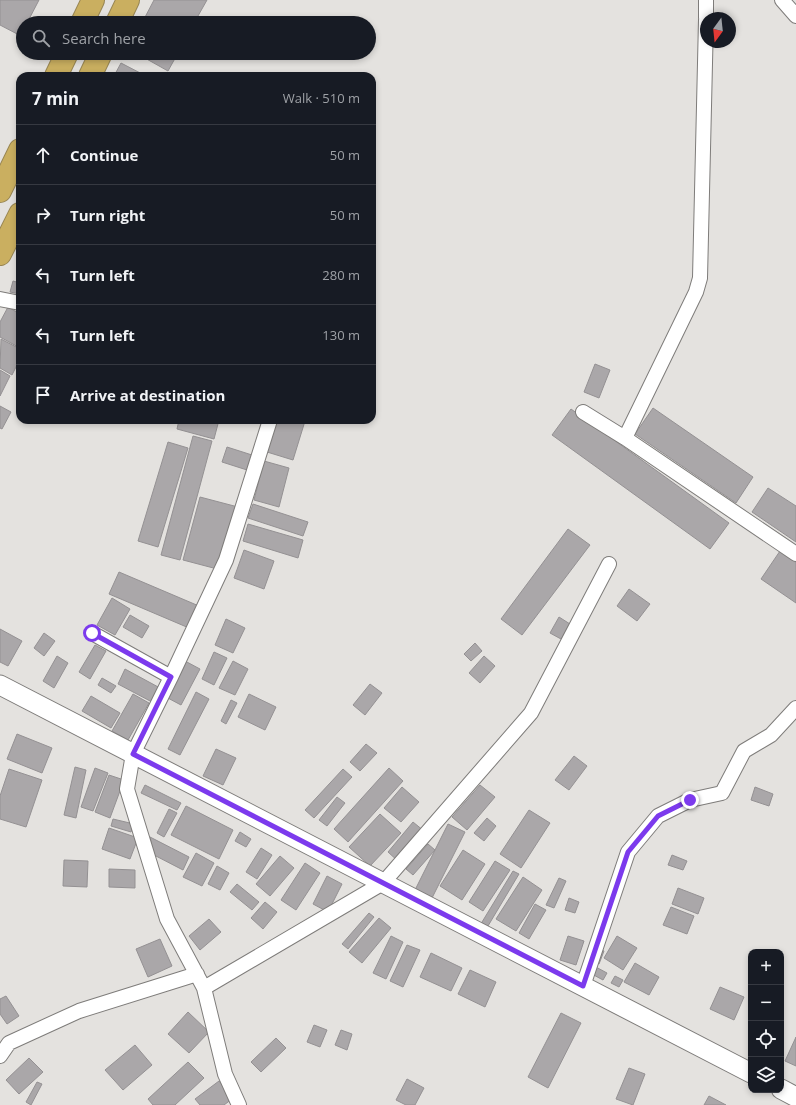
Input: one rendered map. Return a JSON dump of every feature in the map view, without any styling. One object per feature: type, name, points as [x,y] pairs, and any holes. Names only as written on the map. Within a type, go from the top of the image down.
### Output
[{"type":"highway","points":[[85,16],[93,0]]},
{"type":"highway","points":[[120,16],[128,0]]},
{"type":"highway","points":[[58,72],[64,60]]},
{"type":"highway","points":[[92,72],[98,60]]},
{"type":"highway","points":[[0,191],[16,158]]},
{"type":"highway","points":[[0,254],[16,222]]},
{"type":"street","points":[[706,0],[706,12]]},
{"type":"street","points":[[782,0],[796,16]]},
{"type":"street","points":[[625,438],[696,292],[700,278],[705,48]]},
{"type":"street","points":[[0,299],[16,302]]},
{"type":"street","points":[[583,412],[625,438],[796,554]]},
{"type":"street","points":[[239,1105],[226,1074],[204,988],[167,919],[127,789],[133,754],[226,560],[269,424]]},
{"type":"street","points":[[204,988],[383,883],[531,713],[609,564]]},
{"type":"street","points":[[92,633],[171,677]]},
{"type":"street","points":[[1,688],[133,754],[748,1071]]},
{"type":"street","points":[[583,986],[628,852],[658,816],[690,800],[722,794],[744,751],[771,735],[796,708]]},
{"type":"street","points":[[0,1056],[9,1043],[79,1011],[197,974]]},
{"type":"street","points":[[784,1091],[796,1097]]},
{"type":"building","points":[[0,0],[39,0],[31,16],[16,16],[16,33],[0,25]]},
{"type":"building","points":[[154,0],[207,0],[198,16],[146,16]]},
{"type":"building","points":[[148,60],[174,60],[168,71]]},
{"type":"building","points":[[121,63],[138,72],[116,72]]},
{"type":"building","points":[[13,281],[16,282],[16,293],[10,292]]},
{"type":"building","points":[[8,307],[16,312],[16,346],[0,337],[0,322]]},
{"type":"building","points":[[1,339],[16,347],[16,367],[12,375],[0,368]]},
{"type":"building","points":[[595,364],[610,370],[599,398],[584,392]]},
{"type":"building","points":[[0,370],[10,376],[0,396]]},
{"type":"building","points":[[0,406],[11,412],[2,429],[0,428]]},
{"type":"building","points":[[653,408],[753,477],[736,503],[635,434]]},
{"type":"building","points":[[571,409],[729,523],[710,549],[552,435]]},
{"type":"building","points":[[178,424],[218,424],[214,439],[177,429]]},
{"type":"building","points":[[276,424],[304,424],[293,460],[267,452]]},
{"type":"building","points":[[193,436],[212,441],[180,560],[161,555]]},
{"type":"building","points":[[168,442],[188,448],[158,547],[138,541]]},
{"type":"building","points":[[227,447],[252,455],[247,470],[222,462]]},
{"type":"building","points":[[264,461],[289,468],[279,507],[254,500]]},
{"type":"building","points":[[768,488],[796,506],[796,542],[752,512]]},
{"type":"building","points":[[200,497],[238,507],[221,570],[183,560]]},
{"type":"building","points":[[253,504],[308,522],[303,536],[248,518]]},
{"type":"building","points":[[248,524],[303,540],[298,558],[243,541]]},
{"type":"building","points":[[568,529],[590,545],[522,635],[501,619]]},
{"type":"building","points":[[244,550],[274,561],[264,589],[234,578]]},
{"type":"building","points":[[780,551],[796,562],[796,603],[761,579]]},
{"type":"building","points":[[119,572],[199,606],[189,628],[109,594]]},
{"type":"building","points":[[629,589],[650,604],[637,621],[617,606]]},
{"type":"building","points":[[112,598],[130,609],[115,635],[97,625]]},
{"type":"building","points":[[130,615],[149,626],[142,638],[123,627]]},
{"type":"building","points":[[559,617],[570,624],[561,639],[550,633]]},
{"type":"building","points":[[226,619],[245,628],[233,653],[215,645]]},
{"type":"building","points":[[0,629],[22,641],[8,666],[0,662]]},
{"type":"building","points":[[44,633],[55,641],[44,656],[34,648]]},
{"type":"building","points":[[475,643],[482,651],[471,661],[464,654]]},
{"type":"building","points":[[95,645],[106,651],[90,679],[79,672]]},
{"type":"building","points":[[214,652],[227,658],[214,685],[202,679]]},
{"type":"building","points":[[57,656],[68,663],[54,688],[43,681]]},
{"type":"building","points":[[484,656],[495,666],[480,683],[469,673]]},
{"type":"building","points":[[185,661],[200,669],[181,705],[166,697]]},
{"type":"building","points":[[233,661],[248,669],[235,695],[219,688]]},
{"type":"building","points":[[125,669],[160,688],[152,702],[118,684]]},
{"type":"building","points":[[102,678],[116,686],[111,693],[98,685]]},
{"type":"building","points":[[370,684],[382,693],[365,715],[353,705]]},
{"type":"building","points":[[196,692],[209,699],[180,755],[168,749]]},
{"type":"building","points":[[133,694],[149,703],[128,740],[112,731]]},
{"type":"building","points":[[249,694],[276,707],[265,730],[238,717]]},
{"type":"building","points":[[91,696],[120,713],[111,728],[82,711]]},
{"type":"building","points":[[231,700],[237,703],[226,724],[221,721]]},
{"type":"building","points":[[17,734],[52,748],[42,773],[7,759]]},
{"type":"building","points":[[366,744],[377,753],[360,771],[350,762]]},
{"type":"building","points":[[216,749],[236,758],[223,785],[203,776]]},
{"type":"building","points":[[574,756],[587,766],[569,790],[555,780]]},
{"type":"building","points":[[75,767],[86,770],[76,818],[64,815]]},
{"type":"building","points":[[95,768],[108,773],[93,811],[81,807]]},
{"type":"building","points":[[389,768],[403,781],[348,842],[334,829]]},
{"type":"building","points":[[9,769],[42,780],[26,827],[0,819],[0,796]]},
{"type":"building","points":[[343,769],[352,777],[314,818],[305,810]]},
{"type":"building","points":[[109,775],[124,780],[110,818],[95,812]]},
{"type":"building","points":[[145,785],[181,803],[177,810],[141,793]]},
{"type":"building","points":[[480,785],[495,797],[467,830],[452,817]]},
{"type":"building","points":[[402,787],[419,802],[401,822],[384,808]]},
{"type":"building","points":[[755,787],[773,794],[769,806],[751,800]]},
{"type":"building","points":[[337,797],[345,803],[327,826],[319,820]]},
{"type":"building","points":[[186,806],[233,830],[219,859],[171,835]]},
{"type":"building","points":[[169,809],[177,813],[164,837],[157,833]]},
{"type":"building","points":[[529,810],[550,823],[521,868],[500,854]]},
{"type":"building","points":[[380,814],[401,833],[370,866],[349,847]]},
{"type":"building","points":[[487,818],[496,826],[484,841],[474,833]]},
{"type":"building","points":[[113,819],[134,824],[131,832],[111,826]]},
{"type":"building","points":[[413,822],[424,831],[399,862],[388,852]]},
{"type":"building","points":[[448,824],[465,832],[432,898],[415,890]]},
{"type":"building","points":[[109,828],[138,838],[130,859],[102,849]]},
{"type":"building","points":[[240,832],[251,839],[246,847],[235,841]]},
{"type":"building","points":[[150,837],[189,857],[183,870],[154,855]]},
{"type":"building","points":[[428,844],[435,850],[413,875],[406,869]]},
{"type":"building","points":[[261,848],[272,855],[257,879],[246,872]]},
{"type":"building","points":[[463,850],[485,864],[462,900],[440,886]]},
{"type":"building","points":[[196,853],[214,863],[202,886],[183,877]]},
{"type":"building","points":[[672,855],[687,861],[683,870],[668,865]]},
{"type":"building","points":[[280,856],[294,868],[270,896],[256,884]]},
{"type":"building","points":[[64,860],[88,861],[87,887],[63,886]]},
{"type":"building","points":[[495,861],[510,870],[483,911],[469,902]]},
{"type":"building","points":[[305,863],[320,873],[296,910],[281,900]]},
{"type":"building","points":[[217,866],[229,873],[220,890],[208,884]]},
{"type":"building","points":[[109,869],[135,870],[135,888],[109,887]]},
{"type":"building","points":[[513,871],[519,874],[485,931],[479,927]]},
{"type":"building","points":[[327,876],[342,884],[328,912],[313,904]]},
{"type":"building","points":[[523,877],[542,890],[516,931],[496,919]]},
{"type":"building","points":[[559,878],[566,881],[554,908],[546,905]]},
{"type":"building","points":[[237,884],[259,902],[252,910],[230,892]]},
{"type":"building","points":[[678,888],[704,898],[698,914],[672,904]]},
{"type":"building","points":[[569,898],[579,902],[575,913],[565,910]]},
{"type":"building","points":[[265,902],[277,912],[263,929],[251,918]]},
{"type":"building","points":[[535,904],[546,910],[529,939],[519,933]]},
{"type":"building","points":[[671,907],[694,916],[687,934],[663,925]]},
{"type":"building","points":[[369,913],[374,917],[348,949],[342,944]]},
{"type":"building","points":[[379,918],[391,928],[362,963],[349,952]]},
{"type":"building","points":[[209,919],[221,932],[200,950],[189,936]]},
{"type":"building","points":[[391,936],[403,942],[386,979],[373,973]]},
{"type":"building","points":[[568,936],[584,941],[576,965],[560,960]]},
{"type":"building","points":[[617,936],[637,948],[623,970],[604,958]]},
{"type":"building","points":[[160,939],[172,966],[148,977],[136,949]]},
{"type":"building","points":[[407,945],[420,950],[403,987],[390,981]]},
{"type":"building","points":[[598,948],[604,951],[599,964],[593,961]]},
{"type":"building","points":[[431,953],[462,968],[451,991],[420,977]]},
{"type":"building","points":[[635,963],[659,977],[649,995],[624,982]]},
{"type":"building","points":[[594,966],[607,973],[603,980],[590,973]]},
{"type":"building","points":[[470,970],[496,982],[485,1007],[458,994]]},
{"type":"building","points":[[615,976],[623,980],[619,987],[611,983]]},
{"type":"building","points":[[720,987],[744,997],[734,1020],[710,1009]]},
{"type":"building","points":[[6,996],[19,1016],[7,1024],[0,1014],[0,999]]},
{"type":"building","points":[[188,1012],[209,1032],[189,1053],[168,1034]]},
{"type":"building","points":[[561,1013],[581,1023],[548,1088],[528,1077]]},
{"type":"building","points":[[314,1025],[327,1030],[320,1047],[307,1042]]},
{"type":"building","points":[[341,1030],[352,1034],[347,1050],[335,1045]]},
{"type":"building","points":[[796,1037],[796,1066],[785,1061]]},
{"type":"building","points":[[276,1038],[286,1048],[261,1072],[251,1062]]},
{"type":"building","points":[[135,1045],[152,1065],[123,1090],[105,1070]]},
{"type":"building","points":[[29,1058],[43,1072],[19,1094],[6,1080]]},
{"type":"building","points":[[188,1062],[204,1078],[175,1105],[153,1105],[148,1099]]},
{"type":"building","points":[[629,1068],[645,1074],[633,1105],[616,1099]]},
{"type":"building","points":[[407,1079],[424,1088],[415,1105],[406,1105],[396,1100]]},
{"type":"building","points":[[219,1081],[232,1099],[224,1105],[200,1105],[195,1099]]},
{"type":"building","points":[[37,1082],[42,1084],[31,1105],[26,1102]]},
{"type":"building","points":[[709,1096],[726,1105],[704,1105]]},
{"type":"route","points":[[92,633],[171,677],[133,754],[583,986],[628,852],[658,816],[690,800]]}]
